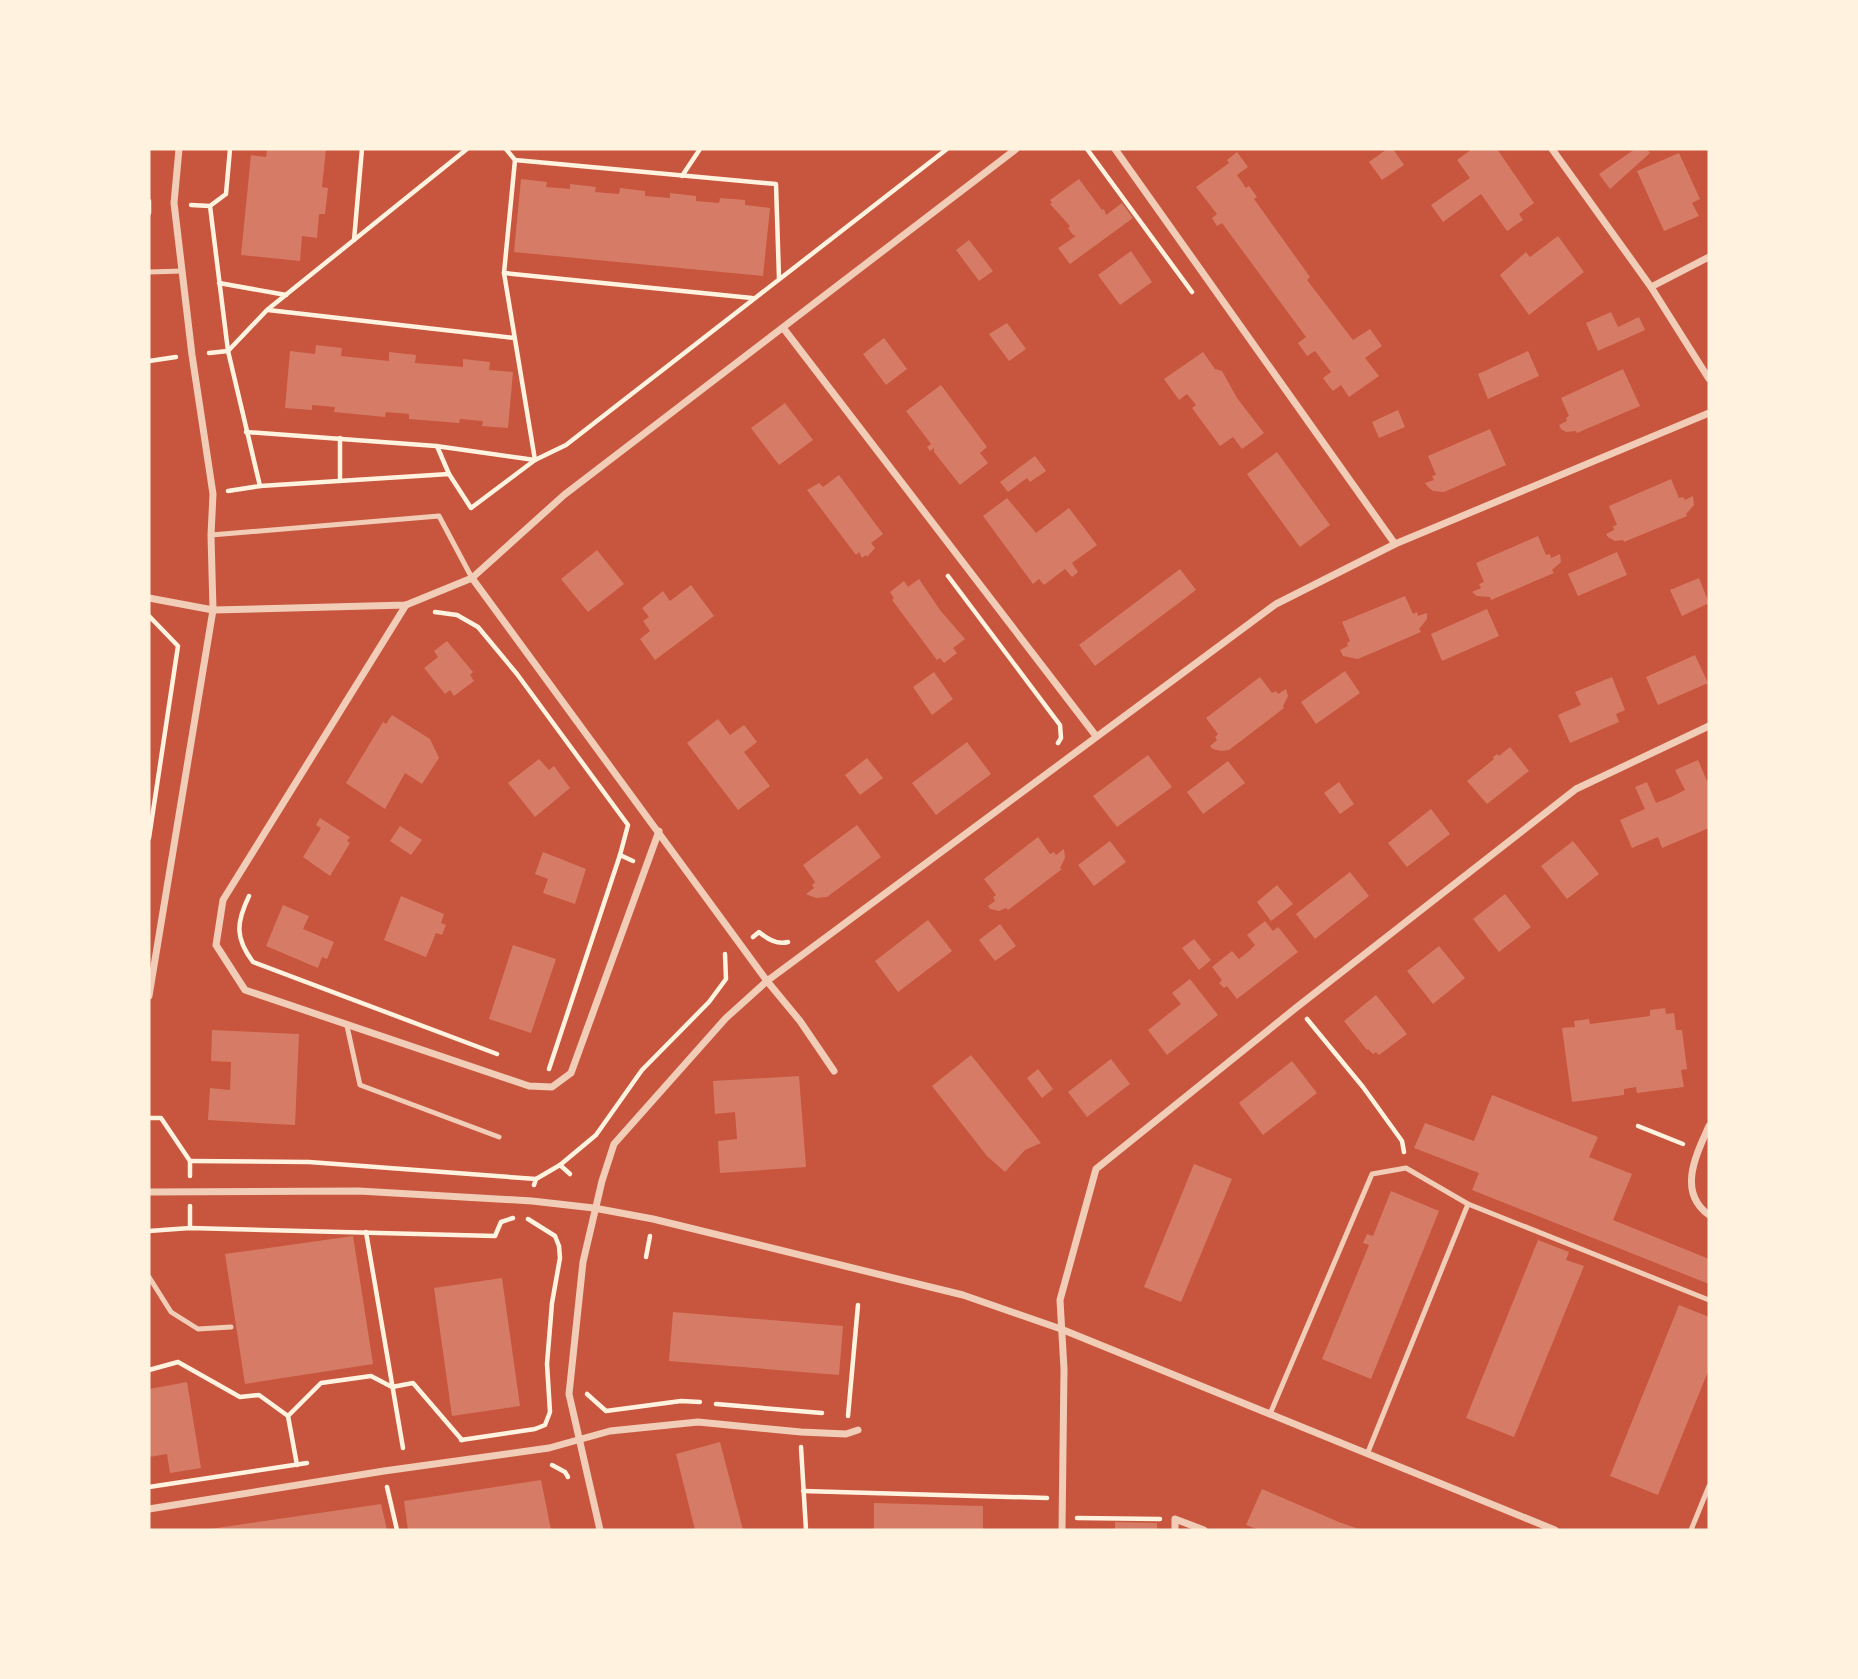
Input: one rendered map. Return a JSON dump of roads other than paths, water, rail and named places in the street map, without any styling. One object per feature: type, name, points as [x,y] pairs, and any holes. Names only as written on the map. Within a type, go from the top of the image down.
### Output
[{"type":"street","points":[[149,996],[213,610],[213,494],[192,355],[174,203],[179,149]]},
{"type":"street","points":[[149,598],[213,610],[407,605],[471,578],[564,495],[1016,149]]},
{"type":"street","points":[[1115,149],[1395,544]]},
{"type":"street","points":[[1552,149],[1651,287],[1709,379]]},
{"type":"street","points":[[1651,287],[1709,257]]},
{"type":"street","points":[[783,328],[1096,736]]},
{"type":"street","points":[[600,1530],[569,1394],[583,1262],[594,1208],[614,1144],[726,1018],[767,981],[1276,604],[1395,544],[1709,413]]},
{"type":"street","points":[[471,578],[767,981],[800,1021],[834,1071]]},
{"type":"street","points":[[407,605],[223,900],[216,944],[245,990],[529,1086],[552,1087],[571,1073],[659,831]]},
{"type":"street","points":[[1062,1530],[1064,1369],[1060,1300],[1096,1169],[1297,1007],[1576,789],[1709,726]]},
{"type":"street","points":[[1709,1126],[1690,1177],[1698,1207],[1709,1215]]},
{"type":"street","points":[[149,1192],[359,1191],[532,1200],[594,1208],[666,1223],[963,1295],[1061,1329],[1555,1530]]},
{"type":"street","points":[[149,1509],[384,1471],[549,1448],[610,1431],[698,1422],[801,1432],[846,1434],[858,1430]]},
{"type":"street","points":[[1175,1530],[1175,1519],[1204,1530]]},
{"type":"lane","points":[[149,272],[182,271]]},
{"type":"lane","points":[[211,535],[439,516],[471,578]]},
{"type":"lane","points":[[347,1026],[360,1085],[499,1137]]},
{"type":"lane","points":[[1269,1414],[1372,1174],[1406,1168],[1468,1204],[1709,1300]]},
{"type":"lane","points":[[1368,1452],[1468,1204]]},
{"type":"lane","points":[[149,1277],[171,1312],[198,1329],[231,1327]]},
{"type":"lane","points":[[1691,1530],[1709,1486]]}]
